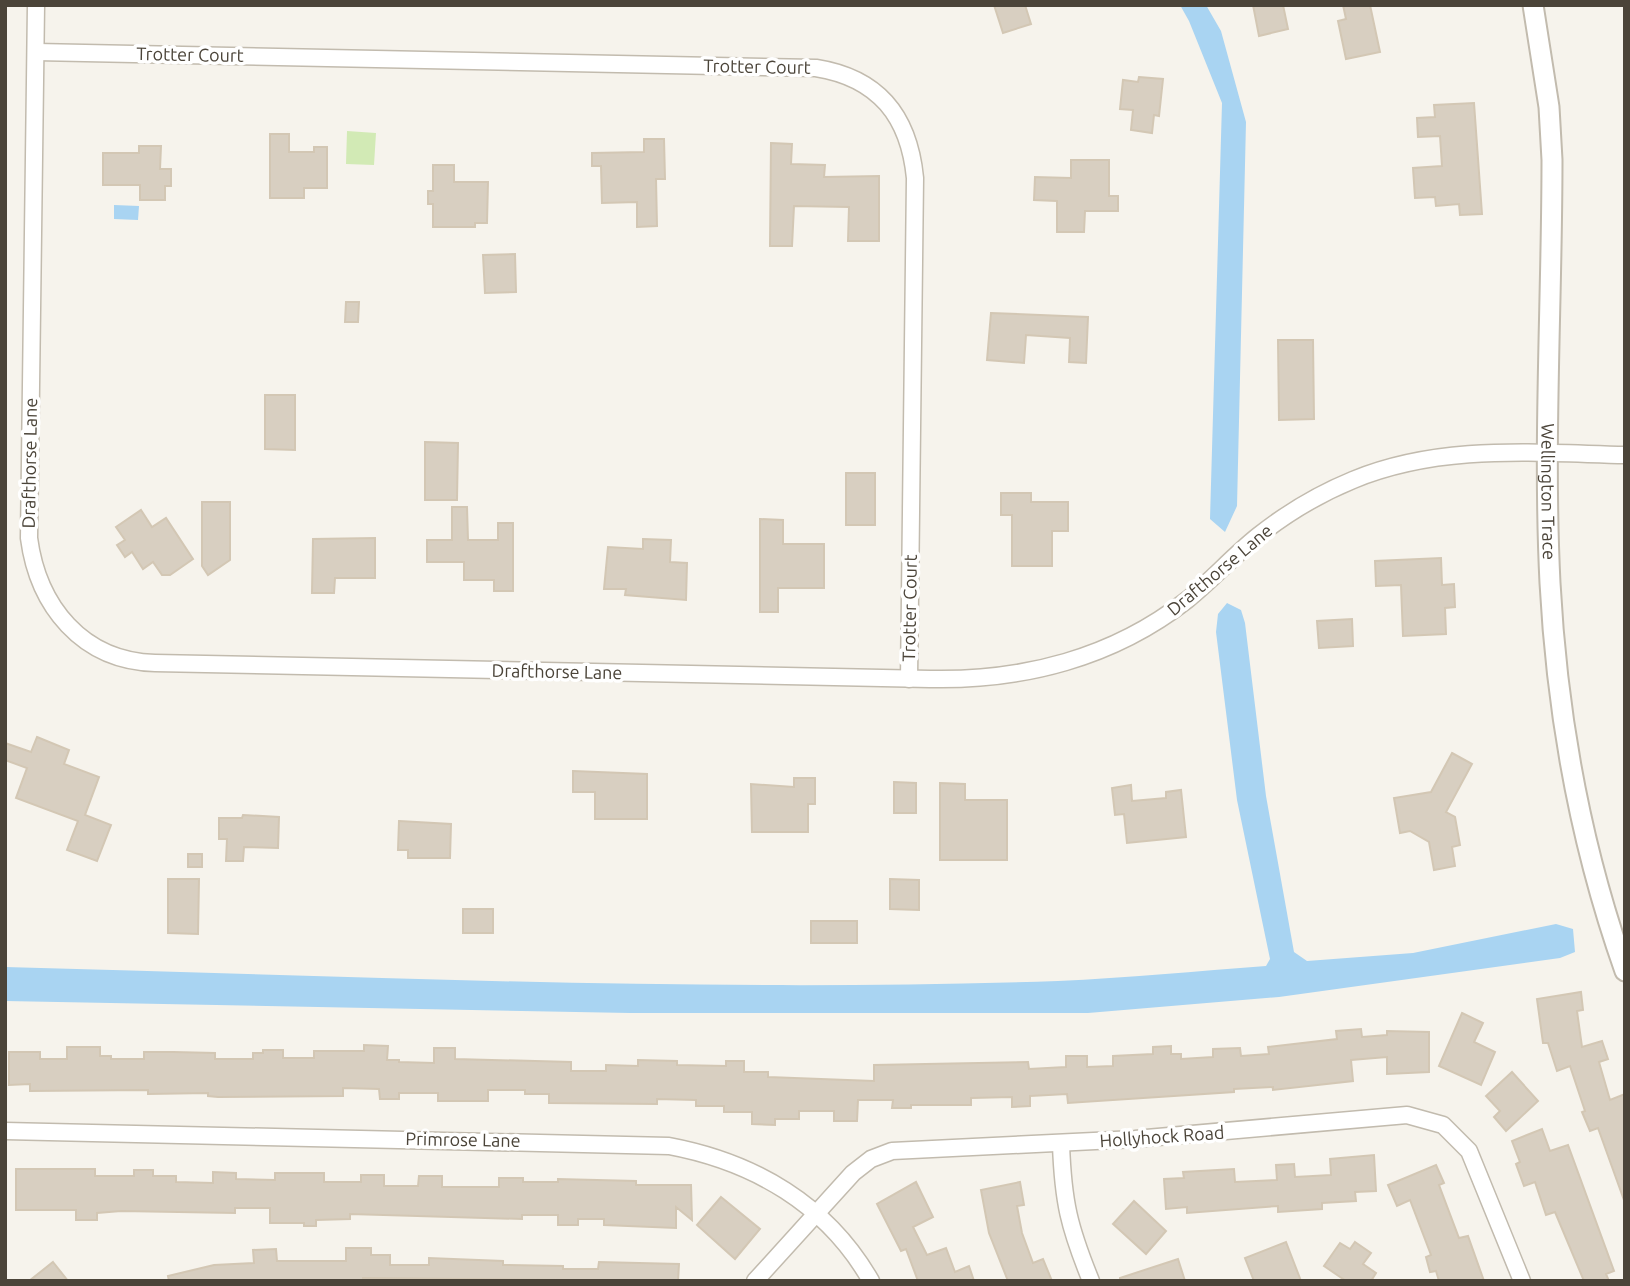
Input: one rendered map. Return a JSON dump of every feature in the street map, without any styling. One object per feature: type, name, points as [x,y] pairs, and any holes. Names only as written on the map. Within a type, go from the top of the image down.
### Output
[{"type":"street","name":"Drafthorse Lane","points":[[36,5],[29,538],[32,560],[42,591],[67,626],[84,640],[123,658],[145,663],[957,680],[1013,675],[1093,654],[1151,625],[1185,601],[1257,537],[1292,511],[1327,492],[1379,470],[1461,454],[1625,455]]},
{"type":"street","name":"Wellington Trace","points":[[1532,5],[1549,107],[1552,160],[1550,584],[1565,728],[1595,870],[1625,971]]},
{"type":"street","name":"Trotter Court","points":[[36,52],[816,68],[841,73],[873,91],[891,108],[904,130],[912,153],[915,178],[909,679]]},
{"type":"street","name":"Hollyhock Road","points":[[755,1281],[862,1165],[892,1150],[1060,1144],[1237,1132],[1407,1115],[1432,1120],[1453,1133],[1469,1151],[1522,1281]]},
{"type":"street","name":"Primrose Lane","points":[[5,1131],[669,1146],[715,1156],[758,1173],[817,1213],[850,1249],[871,1281]]},
{"type":"street","points":[[1060,1144],[1065,1206],[1071,1231],[1091,1281]]},
{"type":"green space","points":[[347,131],[376,133],[374,165],[346,164]]},
{"type":"water","points":[[1180,5],[1206,5],[1221,31],[1246,122],[1237,506],[1225,532],[1210,519],[1222,103]]},
{"type":"water","points":[[114,205],[139,206],[138,220],[114,219]]},
{"type":"water","points":[[1227,603],[1241,610],[1245,623],[1266,796],[1294,952],[1307,961],[1413,953],[1556,924],[1573,929],[1575,952],[1560,958],[1279,997],[1088,1013],[630,1013],[5,1001],[5,967],[532,982],[795,985],[1058,981],[1266,966],[1270,959],[1237,800],[1216,632],[1218,614]]},
{"type":"building","points":[[994,5],[1025,5],[1031,24],[1003,33]]},
{"type":"building","points":[[1253,5],[1283,5],[1288,29],[1259,36]]},
{"type":"building","points":[[1343,5],[1370,5],[1380,52],[1346,59],[1338,21],[1346,19]]},
{"type":"building","points":[[1139,77],[1163,79],[1159,116],[1154,115],[1152,133],[1131,130],[1133,110],[1120,109],[1123,80],[1138,82]]},
{"type":"building","points":[[1474,103],[1482,214],[1460,215],[1459,204],[1436,206],[1435,197],[1415,198],[1413,168],[1442,166],[1440,136],[1418,137],[1417,118],[1435,117],[1434,105]]},
{"type":"building","points":[[270,134],[289,134],[289,152],[314,152],[314,147],[327,147],[327,188],[304,188],[304,198],[270,198]]},
{"type":"building","points":[[644,139],[664,139],[665,179],[656,179],[657,226],[637,227],[637,202],[602,203],[601,166],[592,166],[592,153],[644,152]]},
{"type":"building","points":[[771,143],[792,144],[791,164],[825,165],[824,177],[879,176],[879,241],[848,241],[849,207],[794,206],[792,246],[770,246]]},
{"type":"building","points":[[139,146],[161,146],[160,169],[171,169],[171,186],[165,186],[165,200],[140,200],[140,185],[103,185],[103,153],[139,153]]},
{"type":"building","points":[[1071,160],[1109,160],[1109,196],[1118,196],[1118,211],[1085,211],[1084,232],[1057,232],[1057,201],[1034,200],[1035,177],[1071,178]]},
{"type":"building","points":[[433,165],[454,165],[454,182],[488,182],[487,223],[475,223],[475,227],[433,227],[433,204],[428,204],[428,191],[433,191]]},
{"type":"building","points":[[515,254],[516,292],[485,293],[483,255]]},
{"type":"building","points":[[346,302],[359,302],[358,322],[345,322]]},
{"type":"building","points":[[991,313],[1088,317],[1086,363],[1069,362],[1070,338],[1026,335],[1024,363],[987,360]]},
{"type":"building","points":[[1278,340],[1313,340],[1314,419],[1279,420]]},
{"type":"building","points":[[265,395],[295,395],[295,450],[265,449]]},
{"type":"building","points":[[425,442],[458,443],[457,500],[425,500]]},
{"type":"building","points":[[846,473],[875,473],[875,525],[846,525]]},
{"type":"building","points":[[1001,493],[1031,493],[1031,502],[1068,502],[1068,531],[1052,531],[1052,566],[1012,566],[1012,515],[1001,515]]},
{"type":"building","points":[[202,502],[230,502],[230,560],[208,575],[202,566]]},
{"type":"building","points":[[452,507],[467,507],[468,540],[498,540],[498,523],[513,523],[513,591],[494,591],[494,580],[464,580],[464,562],[427,562],[427,540],[452,540]]},
{"type":"building","points":[[141,510],[152,527],[166,518],[193,559],[170,575],[162,575],[153,562],[143,569],[132,552],[125,557],[117,545],[125,540],[116,527]]},
{"type":"building","points":[[760,519],[783,520],[783,544],[824,544],[824,588],[778,588],[778,612],[760,612]]},
{"type":"building","points":[[375,538],[375,578],[335,578],[334,593],[312,593],[313,539]]},
{"type":"building","points":[[643,539],[671,540],[670,562],[687,563],[686,600],[625,595],[626,589],[604,589],[608,547],[643,549]]},
{"type":"building","points":[[1441,558],[1442,585],[1454,584],[1455,607],[1445,608],[1446,634],[1403,636],[1401,585],[1376,586],[1375,561]]},
{"type":"building","points":[[1352,619],[1353,646],[1319,648],[1317,621]]},
{"type":"building","points":[[37,737],[69,750],[64,764],[99,777],[85,815],[111,825],[97,861],[67,850],[78,821],[16,798],[27,768],[5,760],[5,743],[31,752]]},
{"type":"building","points":[[1452,753],[1472,764],[1446,812],[1455,817],[1460,845],[1452,847],[1455,866],[1434,870],[1429,842],[1410,831],[1400,833],[1394,798],[1431,792]]},
{"type":"building","points":[[573,771],[647,774],[647,819],[595,819],[595,792],[573,792]]},
{"type":"building","points":[[794,778],[815,778],[815,804],[808,804],[808,832],[752,832],[751,784],[794,787]]},
{"type":"building","points":[[894,782],[916,783],[916,813],[894,813]]},
{"type":"building","points":[[940,783],[965,784],[965,800],[1007,800],[1007,860],[940,860]]},
{"type":"building","points":[[1131,785],[1132,801],[1166,798],[1166,792],[1181,790],[1186,837],[1127,843],[1124,814],[1115,815],[1112,788]]},
{"type":"building","points":[[243,815],[279,817],[278,848],[244,847],[243,861],[226,861],[227,839],[219,839],[219,818],[242,818]]},
{"type":"building","points":[[399,821],[451,824],[450,858],[408,858],[408,850],[398,850]]},
{"type":"building","points":[[188,854],[202,854],[202,867],[188,867]]},
{"type":"building","points":[[168,879],[199,879],[198,934],[168,933]]},
{"type":"building","points":[[890,879],[919,880],[919,910],[890,909]]},
{"type":"building","points":[[463,909],[493,909],[493,933],[463,933]]},
{"type":"building","points":[[811,921],[857,921],[857,943],[811,943]]},
{"type":"building","points":[[1581,992],[1583,1010],[1577,1011],[1582,1047],[1602,1041],[1608,1059],[1599,1062],[1610,1100],[1625,1094],[1625,1203],[1598,1128],[1590,1131],[1582,1112],[1585,1111],[1570,1066],[1557,1071],[1548,1043],[1543,1043],[1537,999]]},
{"type":"building","points":[[1462,1013],[1483,1023],[1474,1042],[1495,1052],[1481,1085],[1439,1066]]},
{"type":"building","points":[[1361,1029],[1362,1037],[1387,1035],[1387,1031],[1429,1032],[1429,1072],[1387,1074],[1387,1057],[1351,1060],[1353,1081],[1273,1090],[1273,1087],[1234,1089],[1234,1092],[1068,1103],[1067,1094],[1030,1096],[1030,1106],[1012,1107],[1012,1097],[971,1098],[971,1105],[911,1105],[911,1108],[892,1108],[893,1100],[858,1100],[857,1121],[834,1121],[834,1111],[799,1111],[799,1119],[775,1119],[775,1125],[752,1124],[752,1112],[724,1112],[724,1106],[696,1106],[696,1100],[657,1099],[657,1104],[549,1103],[549,1094],[525,1094],[525,1090],[488,1090],[488,1101],[438,1101],[438,1093],[399,1093],[399,1099],[380,1099],[379,1089],[343,1088],[343,1096],[218,1097],[208,1096],[208,1093],[148,1094],[148,1090],[30,1091],[30,1084],[9,1085],[9,1052],[40,1052],[40,1059],[67,1059],[67,1047],[100,1047],[100,1056],[111,1056],[111,1059],[144,1059],[144,1052],[173,1052],[215,1053],[215,1059],[253,1059],[253,1053],[263,1053],[263,1050],[283,1050],[283,1058],[314,1058],[314,1051],[364,1051],[364,1045],[388,1046],[387,1060],[434,1063],[434,1048],[455,1048],[455,1059],[571,1062],[571,1071],[606,1071],[606,1065],[638,1066],[638,1060],[677,1061],[677,1065],[726,1066],[726,1061],[744,1061],[744,1072],[768,1072],[768,1077],[874,1081],[874,1065],[1028,1062],[1029,1069],[1066,1067],[1066,1056],[1087,1056],[1087,1067],[1113,1066],[1113,1056],[1153,1054],[1153,1047],[1171,1046],[1171,1054],[1181,1054],[1181,1059],[1213,1057],[1213,1049],[1240,1048],[1241,1056],[1269,1054],[1268,1047],[1337,1039],[1336,1031]]},
{"type":"building","points":[[1512,1072],[1538,1101],[1506,1131],[1494,1117],[1500,1111],[1486,1096]]},
{"type":"building","points":[[1542,1129],[1550,1151],[1568,1145],[1614,1271],[1606,1274],[1609,1281],[1584,1281],[1555,1212],[1546,1215],[1535,1182],[1524,1186],[1516,1164],[1520,1162],[1512,1141]]},
{"type":"building","points":[[1374,1155],[1376,1191],[1355,1192],[1356,1201],[1322,1203],[1322,1209],[1278,1212],[1278,1206],[1187,1213],[1187,1207],[1166,1209],[1164,1179],[1184,1178],[1183,1172],[1234,1169],[1235,1182],[1277,1180],[1276,1165],[1294,1164],[1295,1177],[1331,1175],[1330,1159]]},
{"type":"building","points":[[1436,1165],[1444,1183],[1439,1185],[1459,1238],[1468,1236],[1484,1281],[1439,1281],[1436,1271],[1430,1272],[1426,1257],[1431,1255],[1410,1200],[1397,1206],[1388,1185]]},
{"type":"building","points":[[16,1169],[95,1169],[95,1176],[134,1176],[134,1170],[153,1170],[153,1176],[176,1176],[176,1182],[213,1183],[213,1172],[236,1173],[236,1179],[275,1180],[275,1173],[324,1173],[324,1182],[361,1182],[361,1175],[384,1175],[384,1186],[418,1186],[419,1176],[442,1176],[442,1187],[499,1187],[499,1178],[523,1178],[523,1182],[558,1182],[558,1179],[636,1181],[636,1185],[691,1185],[692,1220],[676,1207],[676,1228],[604,1225],[604,1219],[578,1219],[578,1225],[558,1225],[558,1215],[522,1215],[522,1219],[350,1214],[350,1219],[316,1220],[316,1226],[304,1226],[304,1223],[270,1223],[270,1208],[235,1208],[235,1213],[121,1211],[97,1213],[97,1220],[76,1220],[76,1210],[16,1210]]},
{"type":"building","points":[[916,1182],[933,1217],[913,1227],[927,1255],[946,1248],[955,1272],[969,1266],[974,1281],[918,1281],[906,1249],[901,1251],[877,1204]]},
{"type":"building","points":[[1020,1182],[1024,1205],[1017,1206],[1022,1233],[1033,1263],[1043,1259],[1052,1281],[1008,1281],[989,1233],[981,1190]]},
{"type":"building","points":[[721,1197],[760,1229],[735,1259],[697,1225]]},
{"type":"building","points":[[1134,1201],[1166,1231],[1146,1254],[1113,1224]]},
{"type":"building","points":[[1286,1242],[1301,1281],[1254,1281],[1245,1258]]},
{"type":"building","points":[[1355,1242],[1371,1253],[1363,1264],[1376,1273],[1371,1281],[1346,1281],[1324,1266],[1340,1243],[1350,1249]]},
{"type":"building","points":[[346,1248],[371,1248],[371,1255],[390,1255],[390,1265],[429,1265],[429,1258],[503,1261],[503,1265],[563,1266],[563,1269],[598,1269],[599,1262],[679,1264],[678,1281],[363,1278],[363,1281],[169,1281],[168,1276],[214,1265],[254,1263],[253,1250],[276,1249],[277,1261],[346,1261]]},
{"type":"building","points":[[1178,1259],[1185,1281],[1120,1281],[1120,1278]]},
{"type":"building","points":[[53,1262],[68,1281],[29,1281]]}]
